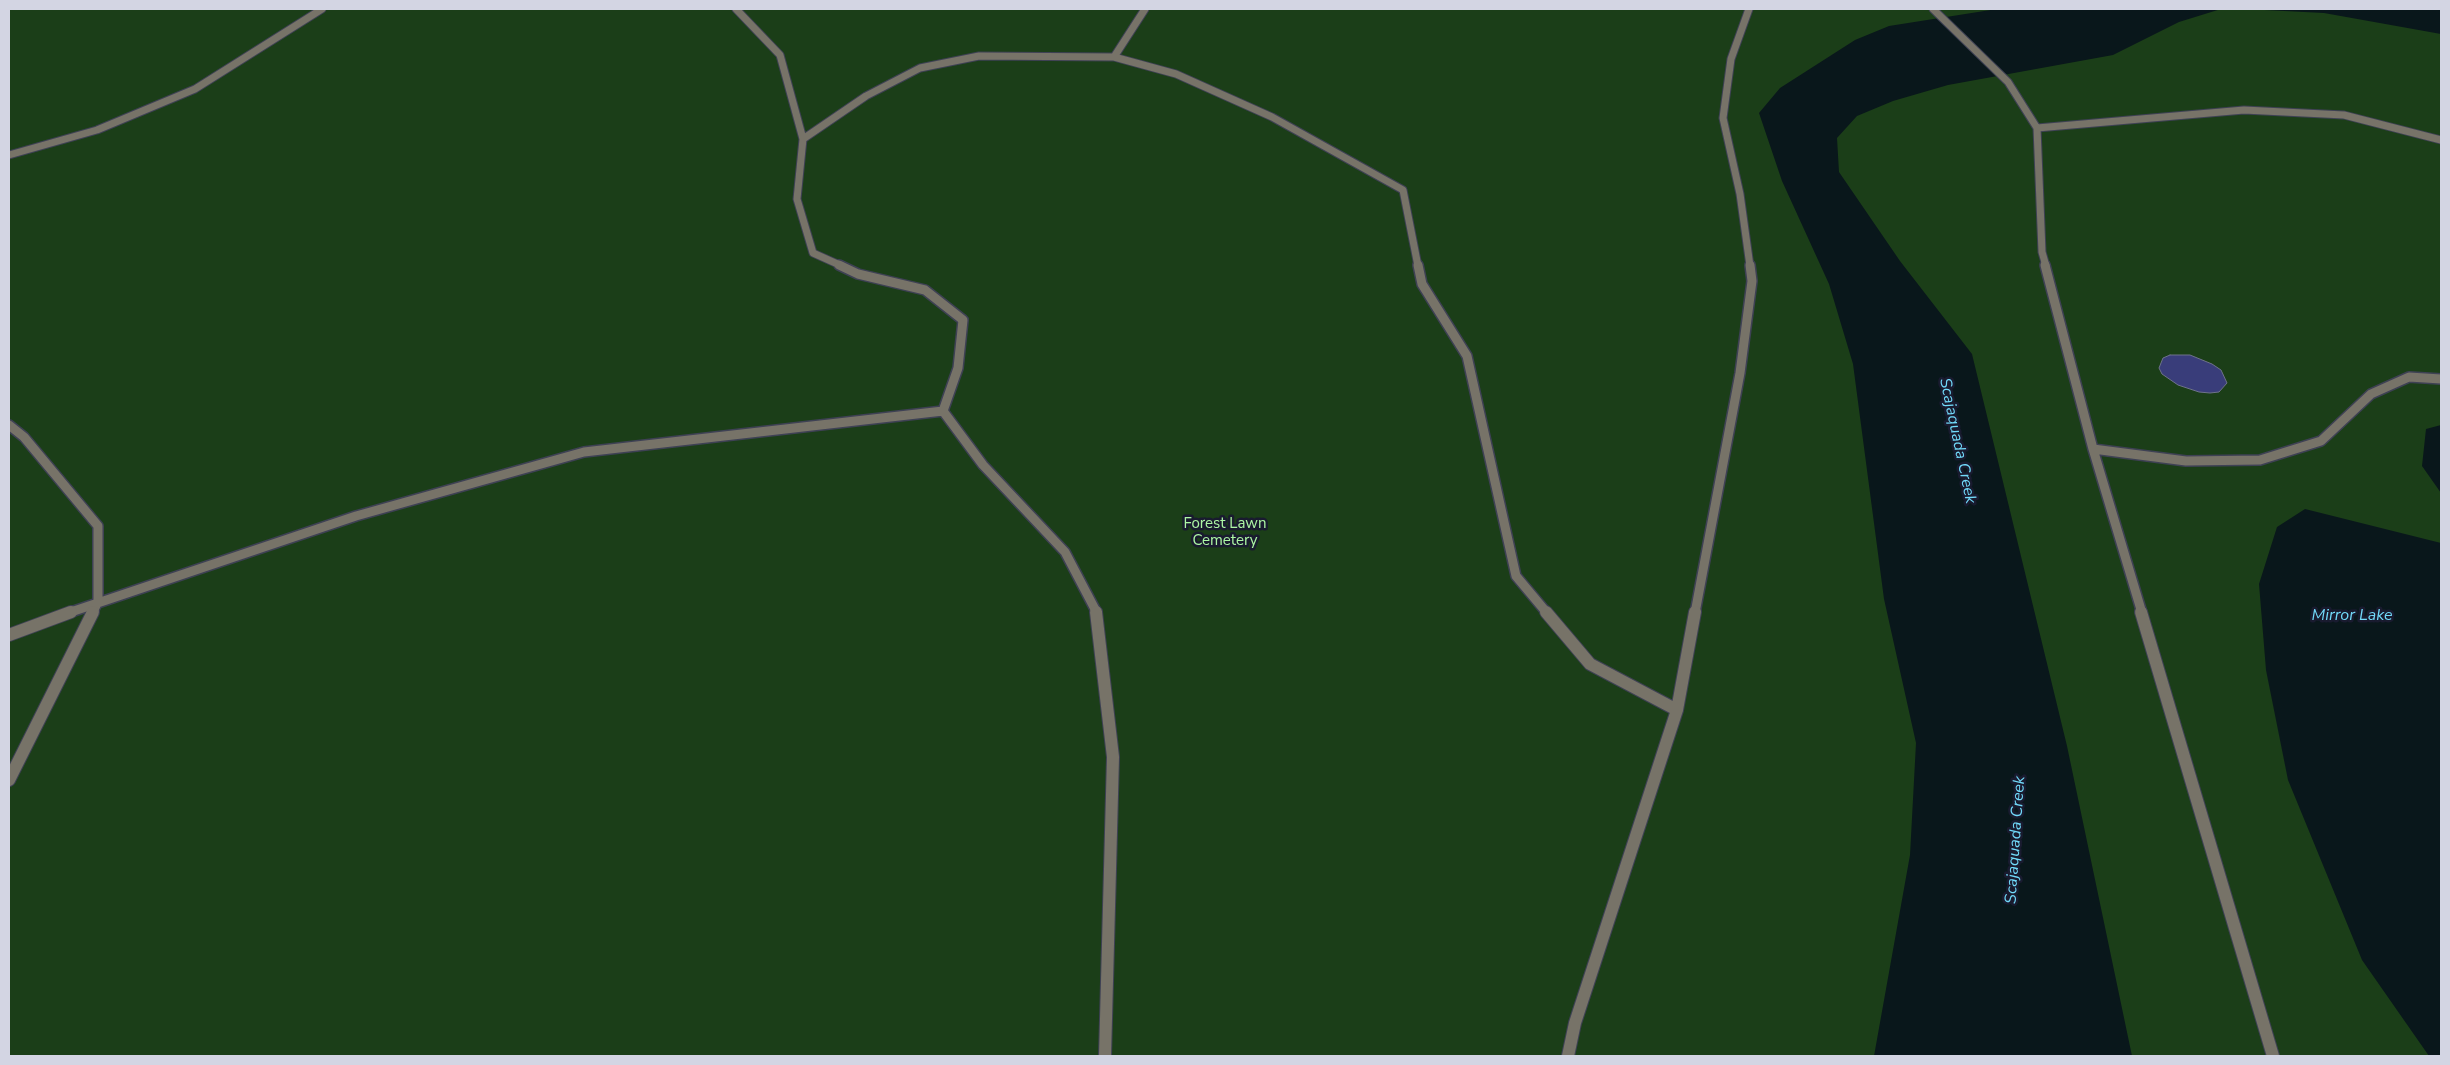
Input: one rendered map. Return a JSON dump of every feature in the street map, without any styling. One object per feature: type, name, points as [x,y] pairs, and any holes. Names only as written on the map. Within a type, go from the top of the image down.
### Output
[{"type":"street","points":[[9,155],[97,130],[195,89],[322,9]]},
{"type":"street","points":[[736,9],[740,11],[780,56],[803,139],[797,199],[813,253],[858,274],[926,290],[964,320],[958,368],[943,411]]},
{"type":"street","points":[[1114,57],[1145,9]]},
{"type":"street","points":[[1568,1056],[1574,1023],[1677,710],[1740,373],[1752,281],[1740,194],[1723,118],[1731,59],[1749,9]]},
{"type":"street","points":[[1936,11],[2008,82],[2037,128],[2042,252],[2093,449],[2273,1056]]},
{"type":"street","points":[[803,139],[866,96],[920,68],[979,56],[1114,57],[1176,74],[1272,117],[1403,190],[1422,284],[1467,356],[1516,576],[1590,664],[1677,710]]},
{"type":"street","points":[[2037,128],[2244,110],[2344,115],[2441,140]]},
{"type":"street","points":[[2093,449],[2186,461],[2260,460],[2321,440],[2371,394],[2409,378],[2441,379]]},
{"type":"street","points":[[9,635],[98,602],[356,516],[584,452],[943,411]]},
{"type":"street","points":[[943,411],[983,465],[1065,552],[1098,615],[1113,757],[1105,1056]]},
{"type":"street","points":[[9,425],[24,436],[98,526],[98,602],[9,780]]},
{"type":"green space","name":"Forest Lawn Cemetery","points":[[9,9],[2441,9],[2441,1056],[9,1056]]},
{"type":"water","name":"Scajaquada Creek","points":[[1997,9],[2221,9],[2179,22],[2113,55],[1948,85],[1893,101],[1857,116],[1837,138],[1839,172],[1900,261],[1972,354],[2067,746],[2132,1056],[1874,1056],[1910,855],[1916,743],[1884,599],[1853,364],[1829,284],[1782,181],[1759,113],[1780,88],[1855,40],[1889,26]]},
{"type":"water","points":[[2245,9],[2441,9],[2441,34],[2324,13]]},
{"type":"water","points":[[2441,425],[2441,493],[2422,466],[2426,429]]},
{"type":"water","name":"Mirror Lake","points":[[2305,509],[2441,543],[2441,1056],[2429,1056],[2362,960],[2288,780],[2266,670],[2259,584],[2277,527]]},
{"type":"building","points":[[2170,355],[2190,355],[2212,364],[2221,370],[2227,383],[2219,392],[2210,393],[2199,392],[2178,385],[2162,374],[2159,368],[2163,358]]}]
